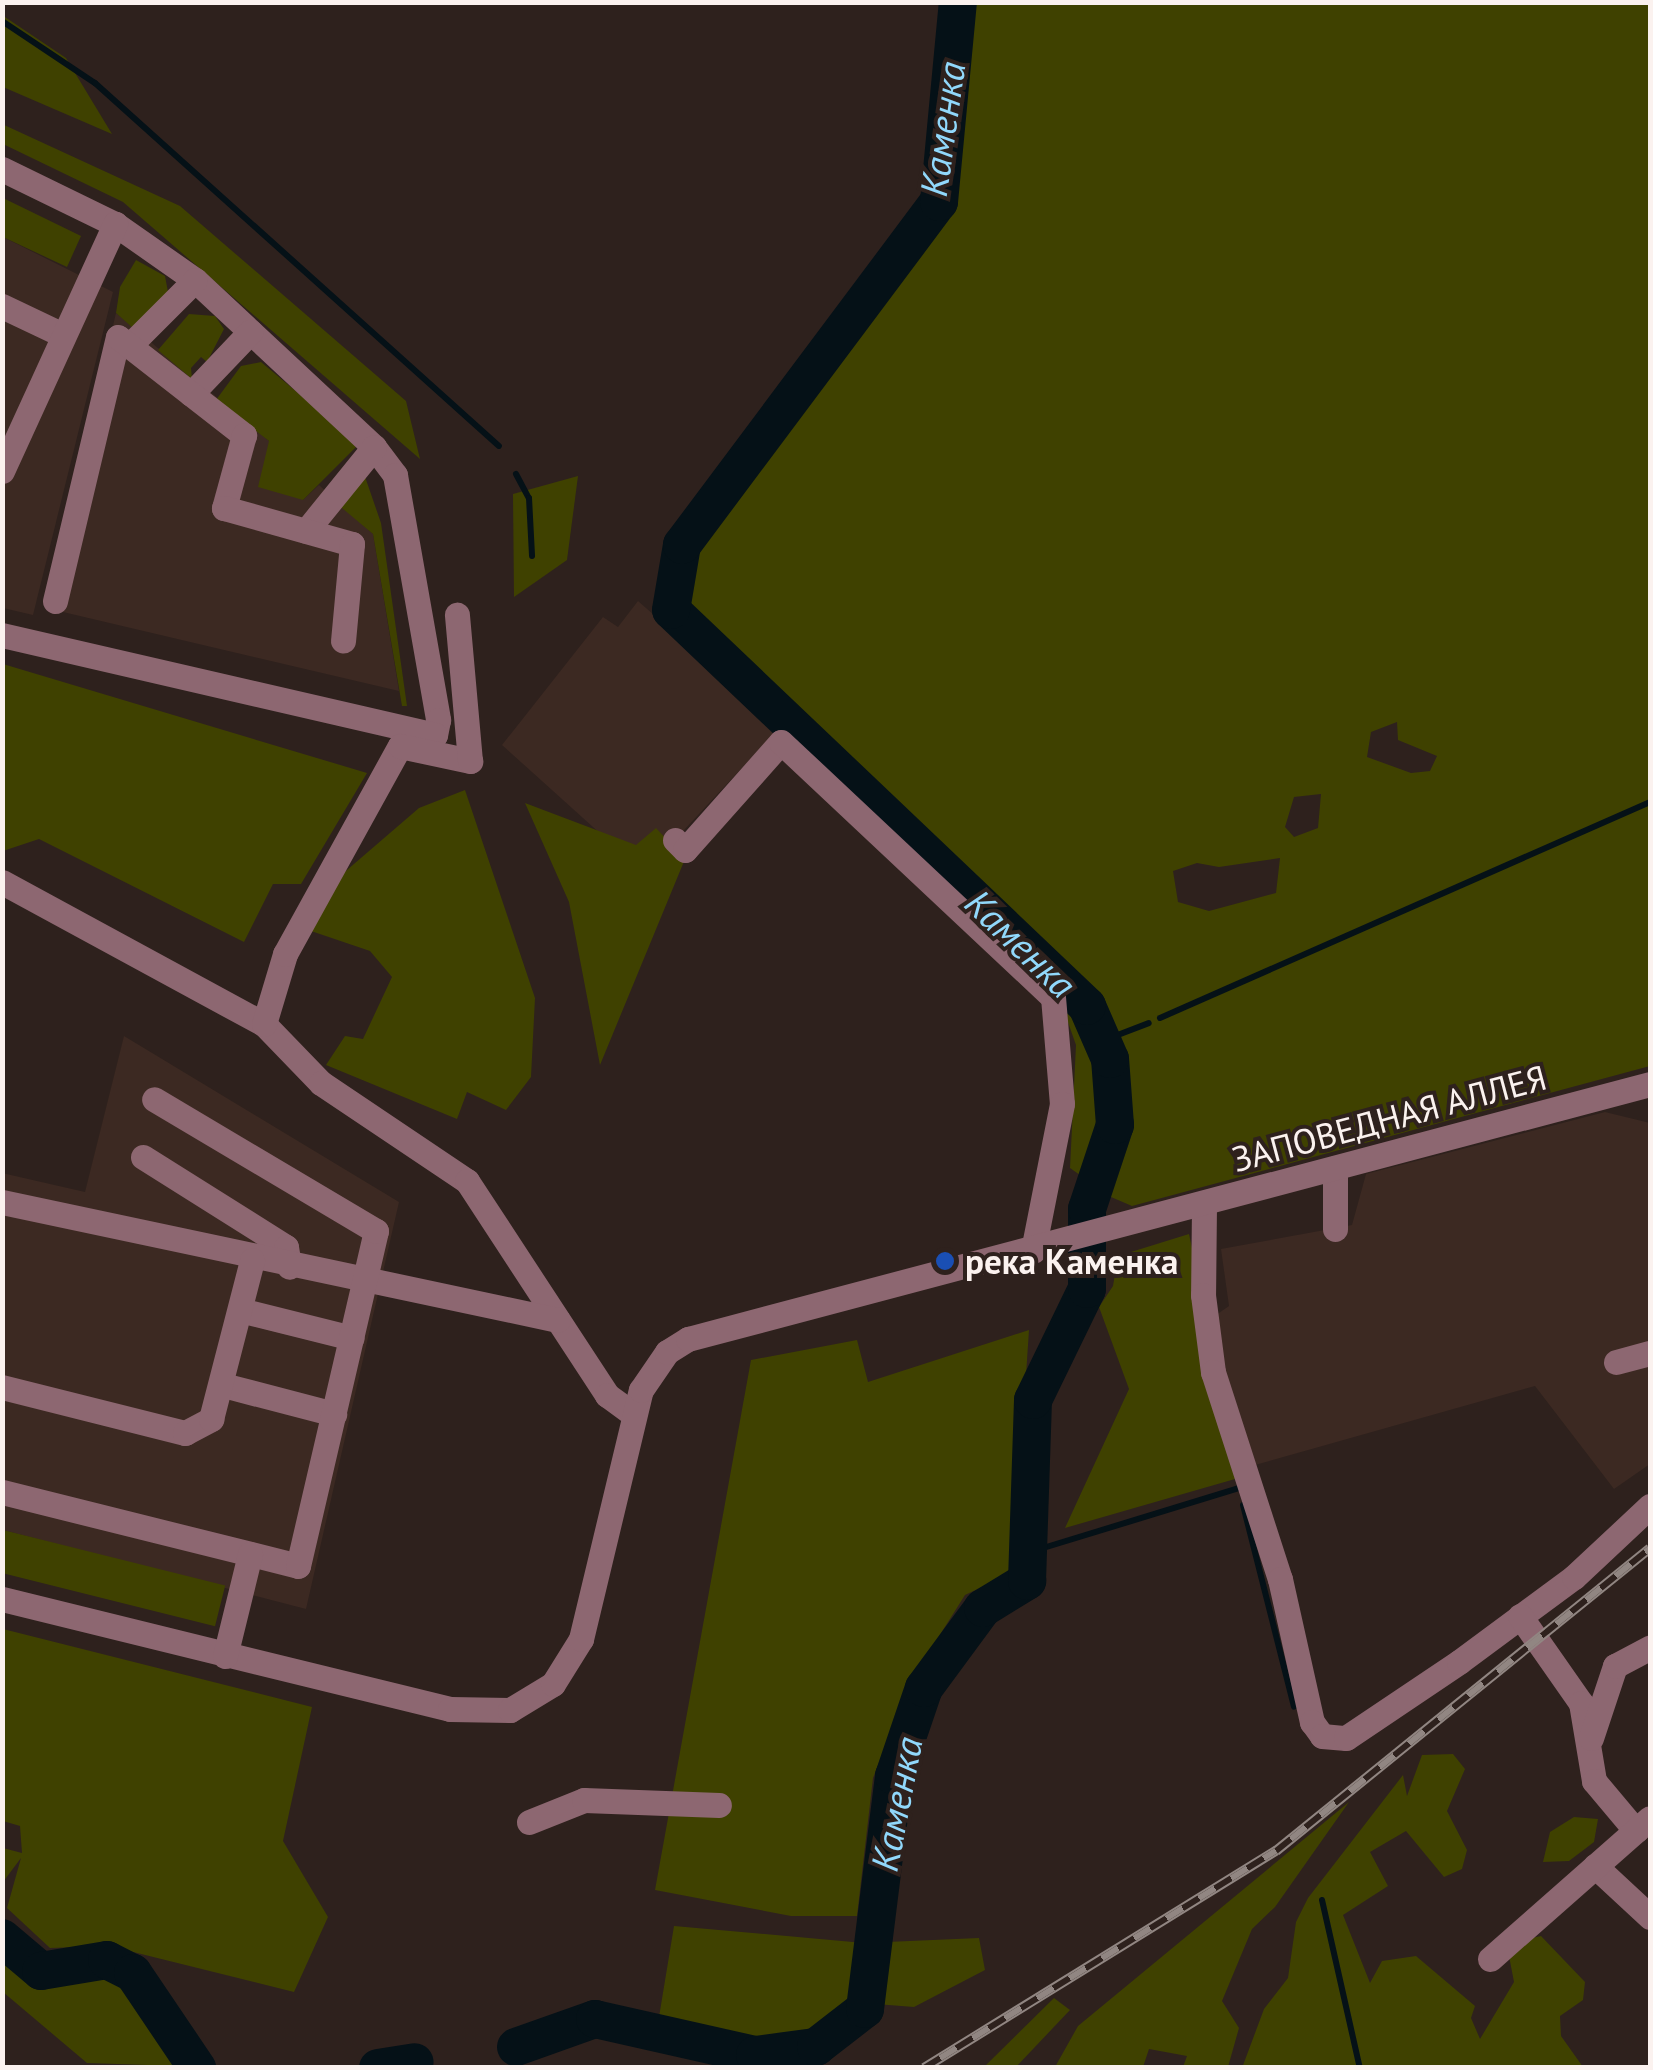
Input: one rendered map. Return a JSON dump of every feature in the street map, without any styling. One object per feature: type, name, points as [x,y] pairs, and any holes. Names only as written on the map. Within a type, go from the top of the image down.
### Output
[{"type":"street","points":[[2,169],[115,224],[195,280],[374,447],[395,475],[400,498],[438,720],[435,735],[2,635]]},
{"type":"street","points":[[2,471],[115,224]]},
{"type":"street","points":[[129,346],[195,280]]},
{"type":"street","points":[[2,306],[63,335]]},
{"type":"street","points":[[192,394],[250,332]]},
{"type":"street","points":[[55,601],[118,337],[244,434],[224,508],[352,544],[343,641]]},
{"type":"street","points":[[306,531],[374,447]]},
{"type":"street","points":[[264,1024],[285,954],[400,746],[470,761],[457,616]]},
{"type":"street","points":[[2,1598],[450,1709],[510,1710],[552,1684],[581,1640],[634,1414],[652,1369],[688,1339],[1033,1251],[1062,1104],[1053,996],[781,742],[685,850],[675,840]]},
{"type":"street","points":[[2,882],[264,1024],[321,1083],[468,1180],[607,1395],[634,1414]]},
{"type":"street","name":"ЗАПОВЕДНАЯ АЛЛЕЯ","points":[[1033,1251],[1650,1084]]},
{"type":"street","points":[[2,1492],[298,1566],[376,1230],[154,1099]]},
{"type":"street","points":[[143,1157],[286,1247],[289,1267]]},
{"type":"street","points":[[1334,1228],[1347,1202],[1335,1168]]},
{"type":"street","points":[[2,1202],[252,1260],[558,1320]]},
{"type":"street","points":[[1204,1205],[1203,1295],[1213,1372],[1280,1579],[1312,1722],[1322,1736],[1346,1738],[1520,1616],[1650,1506]]},
{"type":"street","points":[[2,1387],[185,1433],[211,1419],[223,1385],[252,1260]]},
{"type":"street","points":[[240,1310],[352,1338]]},
{"type":"street","points":[[1616,1362],[1650,1353]]},
{"type":"street","points":[[223,1385],[334,1414]]},
{"type":"street","points":[[224,1656],[250,1554]]},
{"type":"street","points":[[1490,1959],[1643,1825],[1594,1781],[1591,1738],[1581,1703],[1520,1616]]},
{"type":"street","points":[[1591,1738],[1615,1666],[1650,1647]]},
{"type":"street","points":[[529,1822],[584,1800],[719,1805]]},
{"type":"street","points":[[1596,1866],[1650,1917]]},
{"type":"shaded area","points":[[970,3],[1650,3],[1650,1066],[1132,1206],[1111,1197],[1070,1168],[1076,1045],[1058,994],[672,615],[693,552],[951,208]],"holes":[[[1397,722],[1398,740],[1437,756],[1430,771],[1411,773],[1367,757],[1371,732]],[[1321,794],[1318,828],[1294,837],[1285,827],[1294,797]],[[1280,858],[1276,893],[1209,911],[1178,902],[1173,871],[1197,863],[1219,867]]]},
{"type":"shaded area","points":[[2,15],[66,58],[112,134],[3,87]]},
{"type":"shaded area","points":[[2,124],[180,206],[406,401],[420,459],[123,202],[3,144]]},
{"type":"shaded area","points":[[3,198],[81,236],[67,267],[3,237]]},
{"type":"shaded area","points":[[3,237],[113,292],[33,615],[3,608]]},
{"type":"shaded area","points":[[136,260],[165,276],[168,292],[134,329],[116,313],[120,287]]},
{"type":"shaded area","points":[[116,313],[269,441],[303,500],[319,485],[373,534],[399,691],[46,608]]},
{"type":"shaded area","points":[[189,314],[215,316],[224,329],[207,362],[201,357],[191,368],[192,379],[158,350]]},
{"type":"shaded area","points":[[261,362],[359,444],[303,500],[258,487],[269,441],[216,400],[241,366]]},
{"type":"shaded area","points":[[362,468],[381,523],[407,706],[402,706],[373,534],[336,503]]},
{"type":"shaded area","points":[[578,476],[567,560],[514,597],[513,494]]},
{"type":"shaded area","points":[[638,601],[781,726],[644,873],[502,745],[603,617],[618,627]]},
{"type":"shaded area","points":[[2,664],[367,773],[301,884],[273,884],[244,942],[39,839],[3,851]]},
{"type":"shaded area","points":[[465,790],[535,998],[531,1077],[506,1110],[467,1092],[457,1119],[326,1065],[345,1036],[363,1039],[392,977],[370,951],[311,931],[340,876],[419,808]]},
{"type":"shaded area","points":[[525,803],[636,845],[656,828],[685,859],[600,1065],[569,902]]},
{"type":"shaded area","points":[[124,1036],[399,1202],[306,1609],[3,1530],[2,1173],[85,1192]]},
{"type":"shaded area","points":[[1605,1112],[1650,1123],[1650,1464],[1614,1489],[1535,1386],[1248,1467],[1222,1369],[1216,1315],[1229,1306],[1221,1249],[1352,1225],[1366,1174]]},
{"type":"shaded area","points":[[1189,1234],[1242,1477],[1065,1528],[1129,1389],[1099,1307],[1113,1286],[1118,1256]]},
{"type":"shaded area","points":[[1029,1330],[1013,1572],[965,1595],[912,1679],[873,1778],[857,1916],[791,1916],[655,1890],[751,1360],[857,1340],[868,1382]]},
{"type":"shaded area","points":[[3,1530],[225,1585],[215,1626],[2,1573]]},
{"type":"shaded area","points":[[3,1629],[312,1707],[283,1841],[328,1917],[294,1992],[109,1946],[50,1948],[7,1908],[21,1858],[3,1882],[3,1848],[22,1853],[20,1826],[3,1821]]},
{"type":"shaded area","points":[[1453,1754],[1465,1769],[1447,1811],[1467,1850],[1462,1869],[1444,1877],[1406,1831],[1370,1852],[1388,1886],[1343,1915],[1370,1983],[1382,1961],[1416,1956],[1475,2006],[1471,2018],[1480,2039],[1514,1982],[1509,1956],[1518,1941],[1541,1936],[1585,1982],[1583,2000],[1560,2016],[1561,2036],[1583,2067],[1242,2068],[1264,2009],[1288,1978],[1296,1922],[1308,1898],[1403,1775],[1407,1796],[1422,1755]]},
{"type":"shaded area","points":[[1349,1802],[1275,1907],[1252,1929],[1222,2001],[1239,2028],[1228,2067],[1183,2067],[1187,2056],[1149,2049],[1143,2067],[1055,2067],[1078,2026]]},
{"type":"shaded area","points":[[1574,1817],[1598,1819],[1594,1842],[1569,1861],[1543,1862],[1550,1832]]},
{"type":"shaded area","points":[[2,1920],[45,1962],[129,1956],[208,2067],[87,2063],[3,1992]]},
{"type":"shaded area","points":[[674,1926],[864,1943],[979,1938],[985,1970],[914,2007],[863,2003],[819,2039],[756,2048],[700,2037],[659,2017]]},
{"type":"shaded area","points":[[1054,1998],[1070,2010],[1016,2067],[984,2067]]},
{"type":"waterway","name":"Каменка","points":[[516,2047],[595,2019],[755,2055],[816,2047],[865,2009],[894,1776],[924,1688],[983,1608],[1027,1581],[1033,1400],[1087,1289],[1087,1209],[1115,1125],[1110,1059],[1087,1006],[671,610],[682,545],[939,202],[958,2]]},
{"type":"waterway","points":[[2,21],[95,83],[499,446]]},
{"type":"waterway","points":[[516,474],[529,498],[532,556]]},
{"type":"waterway","points":[[1160,1018],[1650,802]]},
{"type":"waterway","points":[[1102,1041],[1149,1023]]},
{"type":"waterway","points":[[1030,1552],[1239,1488]]},
{"type":"waterway","points":[[1243,1505],[1294,1707]]},
{"type":"waterway","points":[[1322,1900],[1360,2068]]},
{"type":"waterway","name":"Каменка","points":[[2,1938],[41,1971],[107,1960],[133,1973],[197,2068]]},
{"type":"waterway","name":"Каменка","points":[[378,2068],[415,2062]]},
{"type":"railway","points":[[924,2068],[1276,1851],[1650,1548]]},
{"type":"place","name":"река Каменка","points":[[945,1261]]}]
